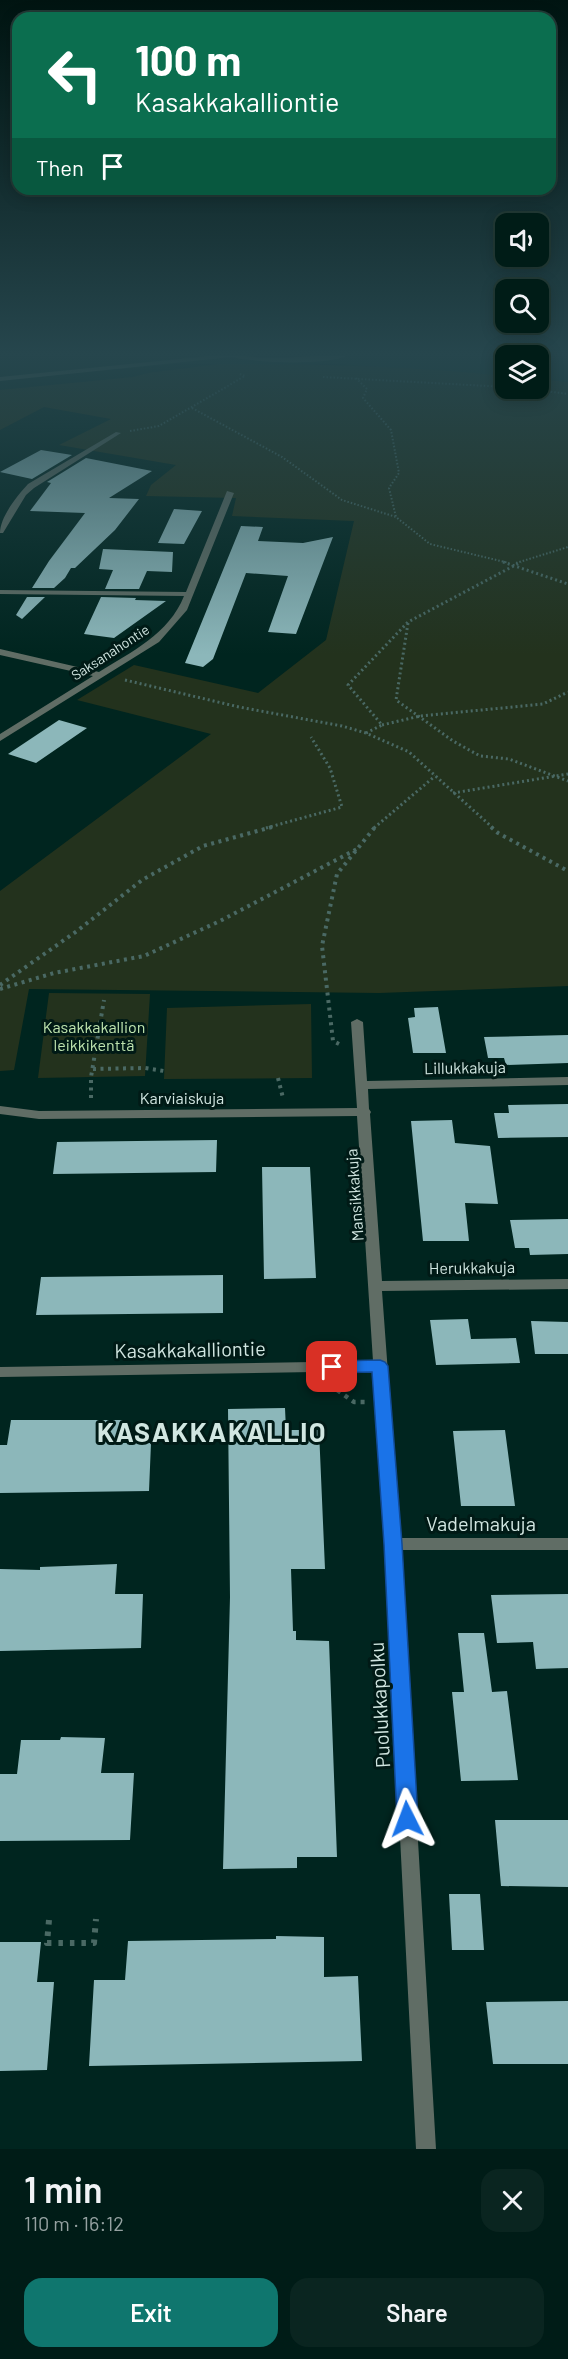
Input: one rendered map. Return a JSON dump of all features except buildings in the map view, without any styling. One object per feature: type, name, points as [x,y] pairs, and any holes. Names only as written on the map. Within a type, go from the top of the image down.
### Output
[{"type":"street","points":[[0,531],[23,494],[31,486],[82,455]]},
{"type":"street","name":"Saksanahontie","points":[[0,738],[156,640],[183,610],[230,494]]},
{"type":"street","points":[[0,592],[191,594]]},
{"type":"street","points":[[0,652],[100,675]]},
{"type":"street","name":"Mansikkakuja","points":[[357,1022],[380,1366]]},
{"type":"street","name":"Lillukkakuja","points":[[362,1085],[568,1082]]},
{"type":"street","name":"Karviaiskuja","points":[[0,1110],[39,1115],[364,1112]]},
{"type":"street","name":"Herukkakuja","points":[[376,1286],[568,1284]]},
{"type":"street","name":"Kasakkakalliontie","points":[[0,1372],[380,1366]]},
{"type":"street","name":"Puolukkapolku","points":[[380,1366],[393,1544],[426,2149]]},
{"type":"street","name":"Vadelmakuja","points":[[393,1544],[568,1544]]},
{"type":"path","points":[[279,455],[342,500],[396,517],[430,544],[513,564],[568,584]]},
{"type":"path","points":[[396,455],[399,472],[389,488],[396,517]]},
{"type":"path","points":[[382,725],[348,685],[408,622],[513,564],[568,547]]},
{"type":"path","points":[[408,622],[396,700],[453,741],[480,756],[509,759],[568,781]]},
{"type":"path","points":[[100,675],[366,733],[409,752],[498,833],[568,871]]},
{"type":"path","points":[[366,733],[382,725],[420,716],[543,704],[568,692]]},
{"type":"path","points":[[0,987],[142,880],[203,846],[342,807],[330,768],[311,737]]},
{"type":"path","points":[[453,793],[568,774]]},
{"type":"path","points":[[359,1053],[333,1041],[322,946],[337,874],[375,827],[435,776]]},
{"type":"path","points":[[0,987],[54,973],[144,956],[220,921],[357,849]]},
{"type":"path","points":[[90,1113],[93,1069],[104,1000]]},
{"type":"path","points":[[93,1069],[145,1068],[164,1071]]},
{"type":"path","points":[[49,1920],[47,1943],[94,1943],[96,1919]]},
{"type":"green space","points":[[119,455],[568,455],[568,986],[379,993],[29,989],[14,1070],[0,1071],[0,891],[211,734],[77,700],[134,665],[258,693],[326,640],[354,521],[232,516],[236,498],[146,496],[151,485],[176,465]]},
{"type":"green space","name":"Kasakkakallion leikkikenttä","points":[[49,993],[150,994],[145,1076],[38,1078]]},
{"type":"green space","points":[[311,1004],[312,1078],[164,1079],[167,1008]]},
{"type":"district","name":"KASAKKAKALLIO","points":[[212,1431]]},
{"type":"route","points":[[332,1367],[380,1366],[393,1544],[407,1819]]}]
